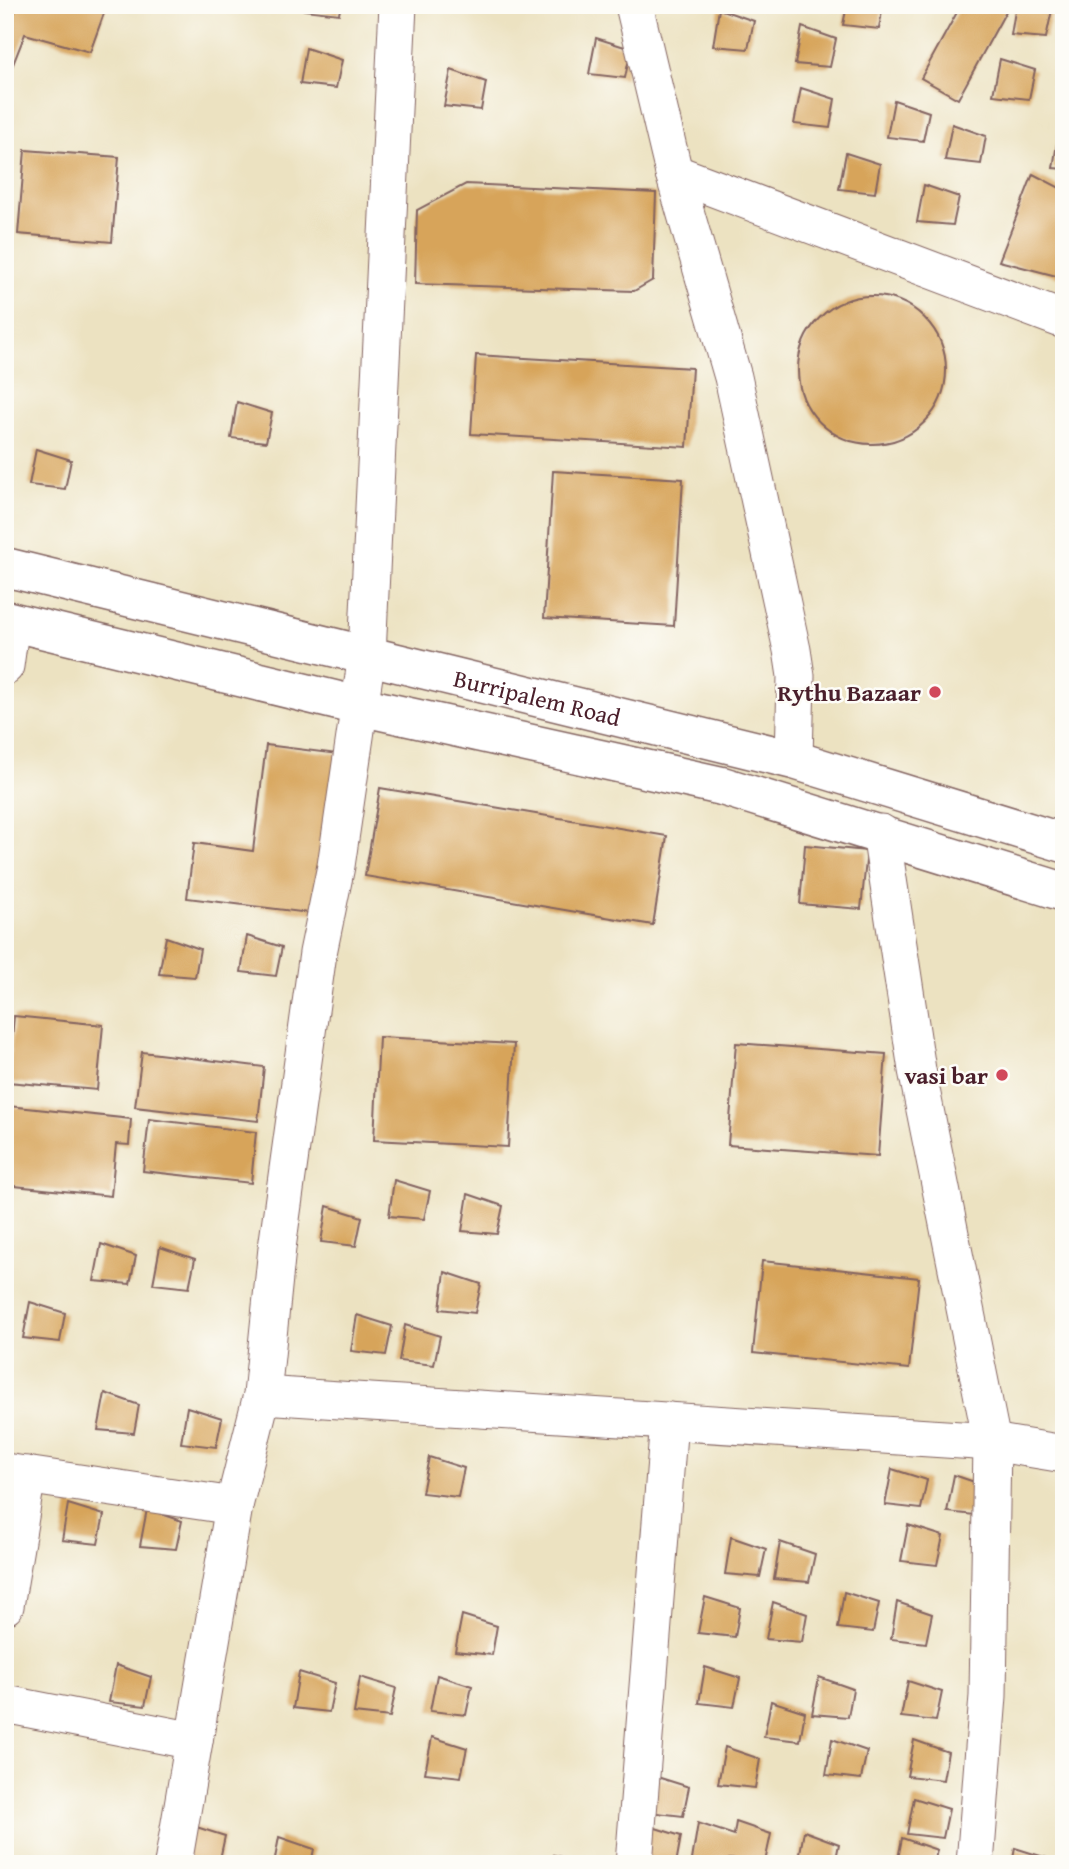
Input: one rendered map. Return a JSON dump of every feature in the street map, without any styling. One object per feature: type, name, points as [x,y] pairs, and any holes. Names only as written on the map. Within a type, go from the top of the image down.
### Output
[{"type":"main road","name":"Burripalem Road","points":[[5,567],[794,760],[1064,843]]},
{"type":"main road","name":"Burripalem Road","points":[[8,621],[359,706],[697,780],[881,833],[1064,892]]},
{"type":"street","points":[[173,1864],[234,1506],[262,1395],[277,1248],[318,953],[336,866],[367,655],[398,5]]},
{"type":"street","points":[[634,5],[674,173],[733,377],[792,650],[796,677],[794,760]]},
{"type":"street","points":[[674,173],[1064,320]]},
{"type":"street","points":[[5,666],[8,621]]},
{"type":"street","points":[[881,833],[916,1070],[992,1442],[988,1696],[975,1864]]},
{"type":"street","points":[[262,1395],[992,1442],[1064,1454]]},
{"type":"street","points":[[635,1864],[669,1421]]},
{"type":"street","points":[[5,1605],[16,1474],[234,1506]]},
{"type":"street","points":[[5,1704],[194,1741]]},
{"type":"building","points":[[18,5],[107,5],[90,52],[25,34],[8,77],[5,77],[5,25],[8,26]]},
{"type":"building","points":[[305,5],[341,5],[339,14],[304,10]]},
{"type":"building","points":[[847,5],[883,5],[879,29],[843,25]]},
{"type":"building","points":[[961,5],[996,5],[1006,11],[958,99],[921,78]]},
{"type":"building","points":[[1016,5],[1038,5],[1052,10],[1046,38],[1011,35]]},
{"type":"building","points":[[719,9],[754,21],[748,49],[713,46]]},
{"type":"building","points":[[802,27],[836,39],[830,67],[795,64]]},
{"type":"building","points":[[596,38],[631,49],[625,78],[589,74]]},
{"type":"building","points":[[306,48],[342,60],[336,88],[300,84]]},
{"type":"building","points":[[1000,59],[1035,70],[1029,99],[993,95]]},
{"type":"building","points":[[451,70],[486,82],[481,110],[444,106]]},
{"type":"building","points":[[801,88],[835,99],[830,128],[794,124]]},
{"type":"building","points":[[894,100],[929,112],[923,141],[887,137]]},
{"type":"building","points":[[952,124],[986,136],[981,164],[945,160]]},
{"type":"building","points":[[1059,131],[1064,133],[1064,169],[1053,168]]},
{"type":"building","points":[[25,150],[119,157],[112,242],[18,234]]},
{"type":"building","points":[[846,153],[880,164],[875,193],[839,189]]},
{"type":"building","points":[[1033,174],[1064,190],[1064,278],[999,261]]},
{"type":"building","points":[[466,184],[656,193],[653,280],[634,291],[415,284],[417,210]]},
{"type":"building","points":[[924,185],[959,197],[953,225],[917,222]]},
{"type":"building","points":[[872,296],[900,302],[913,308],[924,318],[934,329],[940,342],[946,370],[940,398],[934,411],[924,422],[913,432],[900,438],[872,444],[844,438],[831,432],[820,422],[810,411],[804,398],[798,370],[804,342],[810,329],[820,318],[831,308],[844,302]]},
{"type":"building","points":[[476,355],[692,368],[687,447],[471,434]]},
{"type":"building","points":[[237,402],[272,413],[266,442],[231,438]]},
{"type":"building","points":[[36,449],[71,460],[65,489],[29,485]]},
{"type":"building","points":[[553,471],[683,479],[674,626],[544,618]]},
{"type":"building","points":[[266,745],[338,754],[317,914],[187,898],[194,843],[253,851]]},
{"type":"building","points":[[380,788],[667,836],[653,925],[365,876]]},
{"type":"building","points":[[805,845],[867,851],[861,909],[800,904]]},
{"type":"building","points":[[247,936],[282,947],[276,976],[241,972]]},
{"type":"building","points":[[166,937],[200,949],[195,977],[159,974]]},
{"type":"building","points":[[14,1016],[103,1025],[97,1090],[8,1082]]},
{"type":"building","points":[[379,1037],[514,1044],[508,1147],[374,1140]]},
{"type":"building","points":[[736,1043],[886,1054],[878,1156],[728,1145]]},
{"type":"building","points":[[142,1052],[264,1067],[258,1121],[135,1107]]},
{"type":"building","points":[[8,1106],[131,1119],[129,1145],[116,1144],[111,1196],[5,1185]]},
{"type":"building","points":[[149,1119],[256,1132],[251,1183],[143,1171]]},
{"type":"building","points":[[394,1180],[430,1191],[424,1219],[389,1216]]},
{"type":"building","points":[[468,1194],[503,1206],[497,1234],[462,1231]]},
{"type":"building","points":[[327,1206],[362,1217],[356,1246],[321,1242]]},
{"type":"building","points":[[101,1244],[136,1256],[130,1284],[94,1281]]},
{"type":"building","points":[[160,1247],[195,1259],[189,1288],[153,1284]]},
{"type":"building","points":[[762,1261],[919,1278],[909,1369],[753,1353]]},
{"type":"building","points":[[445,1272],[481,1284],[475,1313],[440,1309]]},
{"type":"building","points":[[30,1302],[65,1313],[60,1342],[23,1338]]},
{"type":"building","points":[[357,1315],[392,1326],[386,1355],[351,1351]]},
{"type":"building","points":[[405,1325],[440,1336],[434,1365],[399,1361]]},
{"type":"building","points":[[105,1393],[139,1405],[134,1433],[98,1430]]},
{"type":"building","points":[[187,1407],[222,1418],[216,1447],[181,1443]]},
{"type":"building","points":[[429,1457],[464,1468],[458,1497],[422,1493]]},
{"type":"building","points":[[892,1469],[927,1480],[921,1509],[885,1505]]},
{"type":"building","points":[[954,1475],[989,1487],[983,1516],[947,1512]]},
{"type":"building","points":[[68,1504],[104,1515],[98,1544],[62,1540]]},
{"type":"building","points":[[147,1509],[182,1521],[176,1549],[140,1546]]},
{"type":"building","points":[[908,1525],[943,1536],[937,1565],[901,1561]]},
{"type":"building","points":[[731,1537],[766,1549],[760,1577],[725,1574]]},
{"type":"building","points":[[780,1542],[815,1554],[809,1582],[774,1579]]},
{"type":"building","points":[[844,1592],[879,1603],[873,1632],[838,1628]]},
{"type":"building","points":[[705,1597],[740,1608],[735,1637],[698,1633]]},
{"type":"building","points":[[773,1602],[807,1614],[802,1642],[766,1639]]},
{"type":"building","points":[[897,1602],[932,1614],[926,1643],[891,1639]]},
{"type":"building","points":[[462,1615],[497,1626],[492,1655],[455,1651]]},
{"type":"building","points":[[116,1665],[151,1677],[145,1706],[109,1702]]},
{"type":"building","points":[[705,1667],[740,1678],[734,1707],[699,1703]]},
{"type":"building","points":[[299,1672],[335,1683],[329,1712],[293,1708]]},
{"type":"building","points":[[437,1675],[472,1686],[466,1715],[430,1711]]},
{"type":"building","points":[[360,1677],[396,1688],[390,1717],[354,1713]]},
{"type":"building","points":[[819,1677],[853,1689],[848,1717],[812,1714]]},
{"type":"building","points":[[908,1681],[942,1692],[936,1721],[901,1717]]},
{"type":"building","points":[[771,1701],[805,1712],[800,1741],[764,1737]]},
{"type":"building","points":[[432,1737],[467,1748],[461,1777],[425,1773]]},
{"type":"building","points":[[832,1739],[867,1751],[861,1779],[826,1775]]},
{"type":"building","points":[[914,1740],[948,1752],[943,1780],[907,1776]]},
{"type":"building","points":[[725,1747],[760,1759],[755,1788],[718,1784]]},
{"type":"building","points":[[654,1776],[689,1787],[683,1816],[648,1812]]},
{"type":"building","points":[[914,1798],[949,1809],[943,1838],[907,1834]]},
{"type":"building","points":[[736,1822],[771,1834],[765,1862],[729,1859],[728,1864],[692,1860],[698,1823],[734,1835]]},
{"type":"building","points":[[190,1825],[225,1836],[219,1864],[183,1861]]},
{"type":"building","points":[[646,1825],[681,1836],[676,1864],[640,1861]]},
{"type":"building","points":[[804,1831],[839,1844],[835,1864],[798,1864]]},
{"type":"building","points":[[279,1837],[314,1849],[311,1864],[274,1864]]},
{"type":"building","points":[[902,1838],[937,1850],[934,1864],[897,1864]]},
{"type":"building","points":[[1015,1848],[1050,1859],[1049,1864],[1012,1864]]},
{"type":"building","points":[[554,1855],[581,1863],[553,1864]]},
{"type":"place","name":"Rythu Bazaar","points":[[935,692]]},
{"type":"place","name":"vasi bar","points":[[1002,1075]]}]
